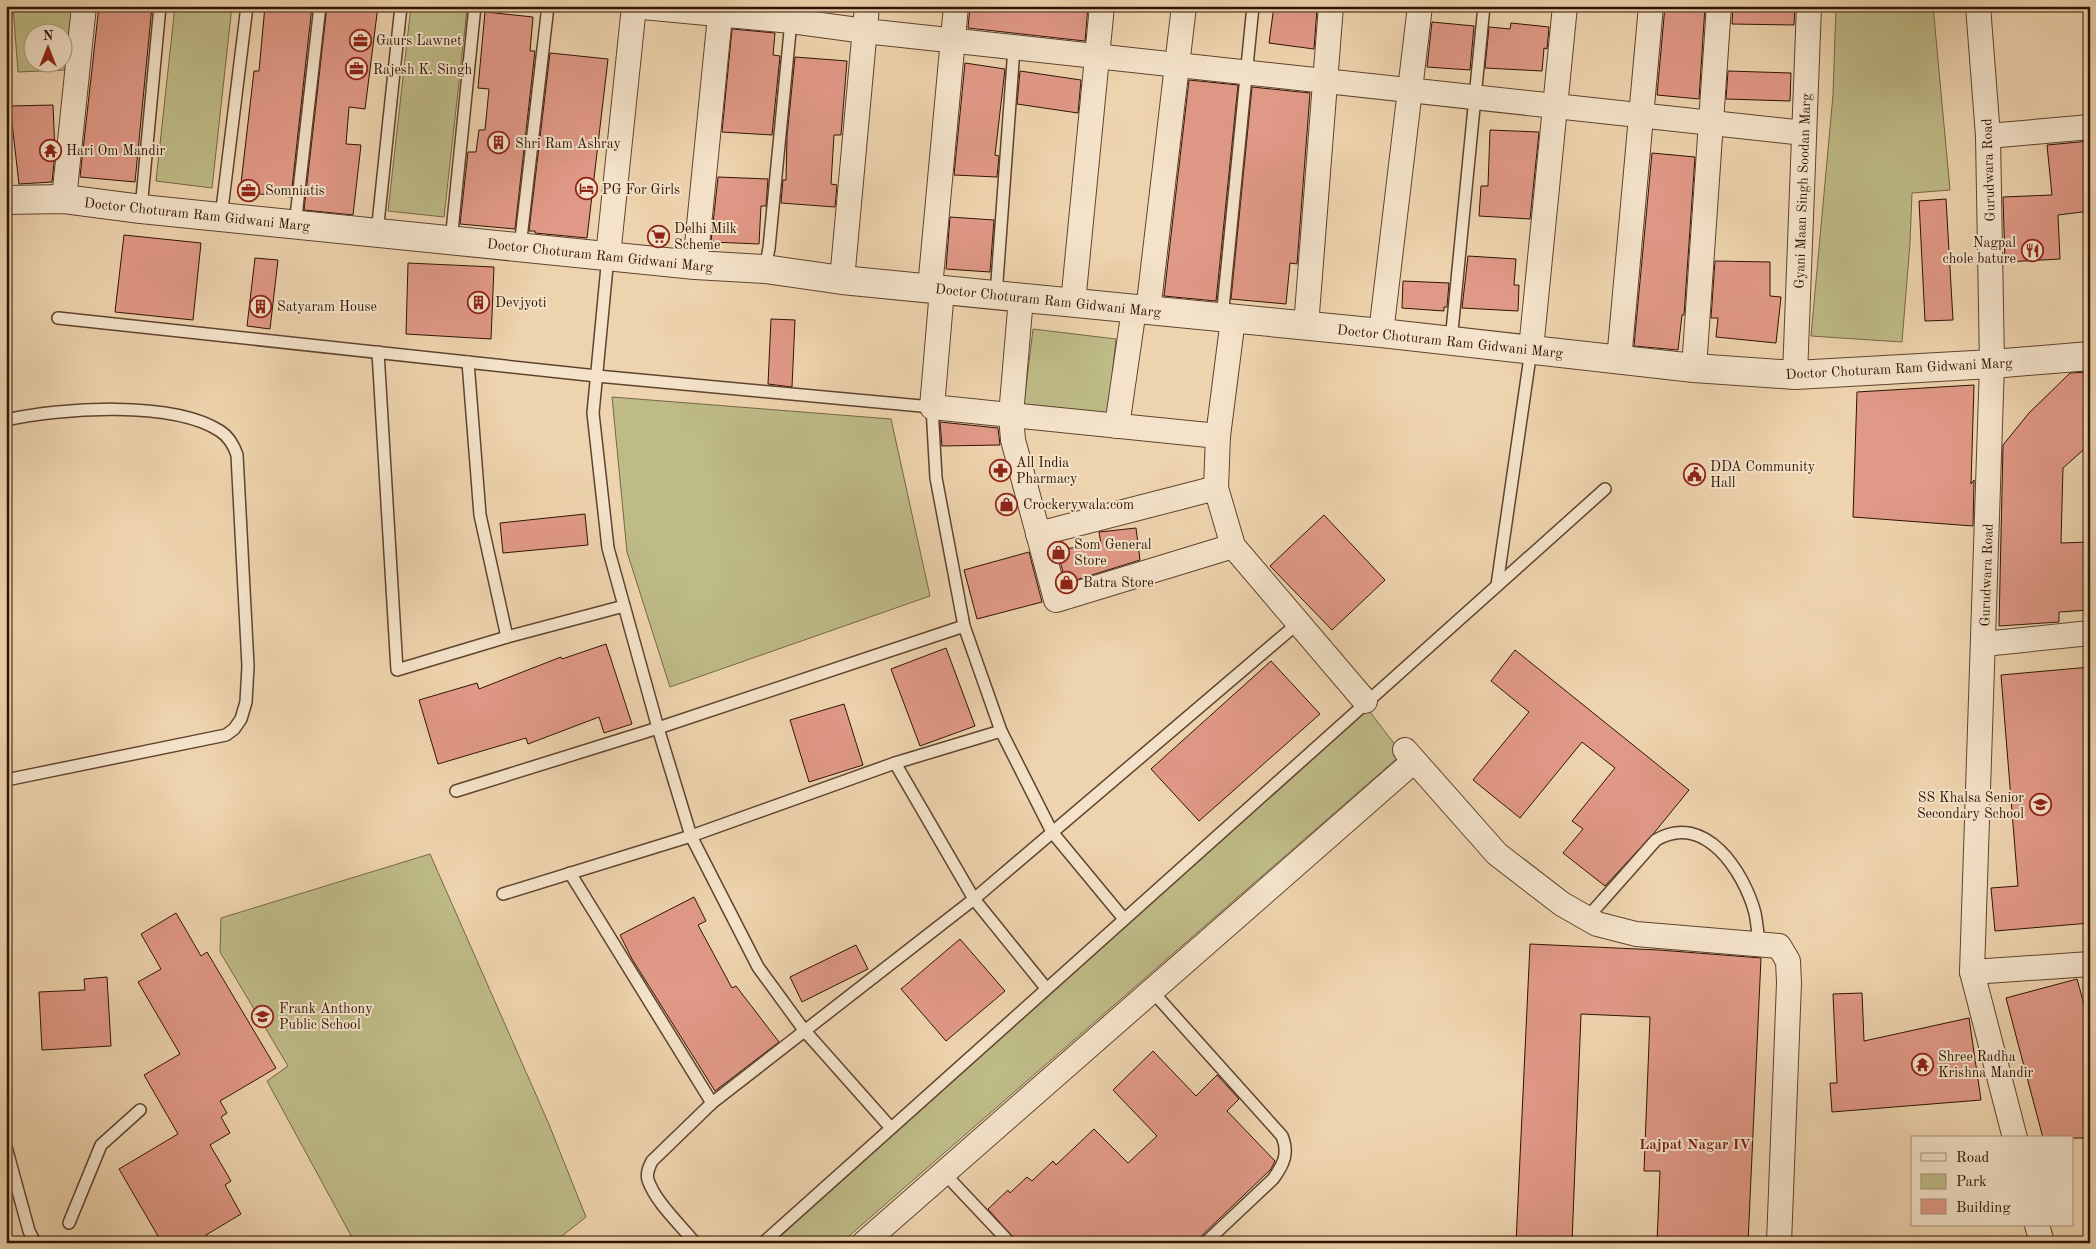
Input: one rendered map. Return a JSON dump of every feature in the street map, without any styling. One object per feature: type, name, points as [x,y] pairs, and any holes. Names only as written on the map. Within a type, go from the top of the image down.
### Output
[{"type":"street","points":[[64,200],[84,6]]},
{"type":"street","points":[[608,256],[634,6],[720,11],[865,31],[1014,48],[1804,133]]},
{"type":"street","points":[[842,280],[867,6]]},
{"type":"street","points":[[956,6],[952,41],[936,289],[932,407],[1218,436]]},
{"type":"street","points":[[1073,303],[1102,6]]},
{"type":"street","points":[[1117,426],[1141,310],[1184,6]]},
{"type":"street","points":[[1306,326],[1331,6]]},
{"type":"street","points":[[1381,333],[1420,6]]},
{"type":"street","points":[[1531,349],[1565,6]]},
{"type":"street","points":[[1618,360],[1651,6]]},
{"type":"street","points":[[1694,368],[1719,6]]},
{"type":"street","name":"Gyani Maan Singh Soodan Marg","points":[[1794,375],[1809,6]]},
{"type":"street","name":"Gurudwara Road","points":[[1978,6],[1988,136],[1992,364],[1972,972],[2014,1136]]},
{"type":"street","points":[[695,265],[720,11]]},
{"type":"street","points":[[1988,136],[2090,127]]},
{"type":"street","name":"Doctor Choturam Ram Gidwani Marg","points":[[6,200],[64,200],[451,241],[695,265],[765,269],[842,280],[1381,333],[1694,368],[1794,375],[1992,364],[2090,356]]},
{"type":"street","points":[[1009,296],[1013,440],[1056,600],[1233,546]]},
{"type":"street","points":[[1227,318],[1216,488],[1233,546],[1297,624],[1365,701]]},
{"type":"street","points":[[1038,534],[1216,488]]},
{"type":"street","points":[[1984,644],[2090,633]]},
{"type":"street","points":[[864,1243],[1152,991],[1409,756],[1497,854],[1562,904],[1596,924],[1636,934],[1779,946],[1788,961],[1789,983],[1779,1243]]},
{"type":"street","points":[[1972,972],[2090,964]]},
{"type":"street","points":[[2037,1226],[2042,1243]]},
{"type":"lane","points":[[141,209],[160,6]]},
{"type":"lane","points":[[221,217],[247,6]]},
{"type":"lane","points":[[295,225],[320,6]]},
{"type":"lane","points":[[377,233],[401,6]]},
{"type":"lane","points":[[451,241],[475,6]]},
{"type":"lane","points":[[520,247],[548,6]]},
{"type":"lane","points":[[1227,318],[1252,6]]},
{"type":"lane","points":[[1451,341],[1484,6]]},
{"type":"lane","points":[[765,269],[769,248],[791,21]]},
{"type":"lane","points":[[1009,296],[1014,48]]},
{"type":"lane","points":[[608,256],[593,413],[608,548],[658,728],[691,836],[758,967],[804,1030],[891,1128]]},
{"type":"lane","points":[[58,318],[596,376],[932,407],[936,478],[964,626],[1001,731],[1052,832],[1124,919]]},
{"type":"lane","points":[[1497,586],[1531,349]]},
{"type":"lane","points":[[378,352],[397,670],[507,637],[624,606]]},
{"type":"lane","points":[[468,362],[480,515],[507,637]]},
{"type":"lane","points":[[6,420],[68,412],[140,410],[179,416],[221,432],[233,445],[237,455],[248,666],[246,702],[242,719],[226,735],[6,780]]},
{"type":"lane","points":[[763,1243],[1365,701],[1497,586],[1605,488]]},
{"type":"lane","points":[[695,1243],[661,1202],[648,1180],[648,1172],[652,1161],[712,1103],[974,899],[1297,624]]},
{"type":"lane","points":[[456,791],[658,728],[964,626]]},
{"type":"lane","points":[[503,894],[691,836],[896,763],[1001,731]]},
{"type":"lane","points":[[896,763],[974,899],[1046,988]]},
{"type":"lane","points":[[1587,918],[1656,840],[1664,835],[1688,834],[1712,842],[1729,861],[1755,912],[1759,944]]},
{"type":"lane","points":[[570,873],[712,1103]]},
{"type":"lane","points":[[1152,991],[1282,1136],[1286,1146],[1282,1167],[1273,1179],[1205,1243]]},
{"type":"lane","points":[[69,1223],[86,1176],[101,1145],[140,1110]]},
{"type":"lane","points":[[6,1147],[29,1231],[35,1243]]},
{"type":"lane","points":[[944,1173],[1010,1243]]},
{"type":"green space","points":[[13,6],[72,6],[70,22],[22,22],[22,72],[18,72]]},
{"type":"green space","points":[[175,6],[232,6],[212,188],[156,181]]},
{"type":"green space","points":[[411,6],[467,10],[444,217],[388,211]]},
{"type":"green space","points":[[1836,6],[1933,6],[1950,190],[1912,193],[1902,342],[1811,336],[1833,95]]},
{"type":"green space","points":[[1033,329],[1116,339],[1108,413],[1024,404]]},
{"type":"green space","points":[[612,397],[891,419],[930,596],[670,687],[627,552]]},
{"type":"green space","points":[[1364,704],[1402,754],[841,1243],[769,1243]]},
{"type":"green space","points":[[430,854],[548,1122],[586,1217],[553,1243],[355,1243],[267,1081],[288,1066],[220,952],[221,918]]},
{"type":"building","points":[[99,6],[152,6],[135,182],[80,177]]},
{"type":"building","points":[[265,6],[312,6],[291,197],[240,192],[254,71],[259,71]]},
{"type":"building","points":[[327,6],[378,6],[365,109],[349,107],[346,144],[361,145],[353,215],[304,210]]},
{"type":"building","points":[[970,6],[1088,6],[1085,41],[968,28]]},
{"type":"building","points":[[1274,6],[1317,8],[1314,49],[1269,43]]},
{"type":"building","points":[[1665,6],[1705,6],[1699,99],[1657,95]]},
{"type":"building","points":[[1733,6],[1795,6],[1794,25],[1732,24]]},
{"type":"building","points":[[485,12],[533,17],[530,51],[535,51],[515,229],[460,224],[468,152],[476,152],[479,130],[485,130],[489,89],[478,88]]},
{"type":"building","points":[[1432,22],[1474,26],[1470,70],[1427,67]]},
{"type":"building","points":[[1511,23],[1549,27],[1547,49],[1544,48],[1542,71],[1485,68],[1489,27],[1510,29]]},
{"type":"building","points":[[732,29],[775,33],[773,55],[780,56],[772,135],[722,132]]},
{"type":"building","points":[[550,53],[608,59],[587,238],[529,231]]},
{"type":"building","points":[[795,57],[847,61],[841,135],[834,135],[831,184],[837,185],[835,207],[781,203],[783,180],[786,180],[787,136]]},
{"type":"building","points":[[965,63],[1005,69],[995,155],[999,156],[997,177],[954,175]]},
{"type":"building","points":[[1020,71],[1081,80],[1078,113],[1017,104]]},
{"type":"building","points":[[1728,71],[1791,73],[1790,101],[1726,99]]},
{"type":"building","points":[[1189,80],[1238,85],[1216,301],[1164,296]]},
{"type":"building","points":[[1252,87],[1310,93],[1297,264],[1290,263],[1286,304],[1231,299]]},
{"type":"building","points":[[53,105],[55,153],[52,182],[19,184],[10,106]]},
{"type":"building","points":[[1490,130],[1539,132],[1530,219],[1479,216],[1481,186],[1488,186]]},
{"type":"building","points":[[2090,141],[2090,211],[2058,215],[2060,259],[2005,262],[2003,197],[2052,195],[2047,145]]},
{"type":"building","points":[[1652,153],[1695,157],[1684,315],[1682,315],[1678,350],[1634,346]]},
{"type":"building","points":[[718,177],[768,179],[766,206],[761,206],[759,244],[711,242]]},
{"type":"building","points":[[1946,199],[1953,320],[1925,321],[1919,201]]},
{"type":"building","points":[[950,217],[994,220],[990,272],[946,269]]},
{"type":"building","points":[[124,235],[201,243],[193,320],[115,312]]},
{"type":"building","points":[[1468,256],[1516,259],[1514,285],[1519,285],[1518,311],[1462,308]]},
{"type":"building","name":"Satyaram House","points":[[255,258],[278,260],[270,329],[247,326]]},
{"type":"building","points":[[1715,261],[1770,262],[1770,296],[1781,297],[1776,343],[1716,337],[1718,318],[1711,318]]},
{"type":"building","points":[[408,263],[494,267],[491,339],[406,334]]},
{"type":"building","points":[[1403,281],[1449,283],[1447,307],[1444,307],[1444,311],[1402,308]]},
{"type":"building","points":[[771,319],[795,320],[792,387],[768,384]]},
{"type":"building","points":[[2090,372],[2090,444],[2063,468],[2061,543],[2090,542],[2090,610],[2059,612],[2059,622],[1999,626],[2003,445],[2029,413],[2070,373]]},
{"type":"building","points":[[1974,385],[1971,484],[1974,480],[1973,526],[1853,517],[1857,392]]},
{"type":"building","points":[[940,422],[998,428],[1000,445],[942,446]]},
{"type":"building","points":[[585,514],[588,545],[503,553],[500,523]]},
{"type":"building","points":[[1324,515],[1385,580],[1332,630],[1270,566]]},
{"type":"building","points":[[1136,528],[1140,560],[1066,583],[1057,550],[1101,544],[1099,532]]},
{"type":"building","points":[[1029,552],[1042,602],[977,619],[964,570]]},
{"type":"building","points":[[606,644],[632,724],[604,733],[599,717],[528,744],[526,738],[438,764],[419,700],[477,683],[479,689],[561,657],[562,659]]},
{"type":"building","points":[[946,648],[975,726],[920,746],[891,669]]},
{"type":"building","points":[[1515,650],[1689,790],[1654,833],[1605,886],[1563,853],[1583,829],[1572,821],[1615,768],[1582,742],[1520,818],[1473,780],[1529,712],[1491,681]]},
{"type":"building","points":[[1271,661],[1320,714],[1199,821],[1151,769]]},
{"type":"building","name":"SS Khalsa Senior Secondary School","points":[[2090,667],[2090,923],[1995,931],[1991,888],[2018,886],[2001,675]]},
{"type":"building","points":[[844,704],[863,765],[809,782],[790,720]]},
{"type":"building","points":[[694,897],[706,921],[698,925],[732,988],[736,986],[779,1042],[715,1091],[632,959],[620,935]]},
{"type":"building","points":[[176,913],[201,956],[207,952],[276,1068],[220,1101],[227,1113],[221,1117],[230,1133],[210,1145],[231,1181],[225,1185],[241,1214],[206,1235],[210,1243],[162,1243],[119,1169],[178,1134],[144,1075],[180,1054],[138,982],[161,969],[141,934]]},
{"type":"building","points":[[960,939],[1005,991],[946,1041],[901,989]]},
{"type":"building","points":[[1530,944],[1659,950],[1761,958],[1748,1243],[1657,1242],[1660,1171],[1644,1171],[1650,1017],[1581,1014],[1572,1243],[1516,1243]]},
{"type":"building","points":[[856,945],[868,969],[802,1002],[790,977]]},
{"type":"building","points":[[107,977],[111,1046],[42,1050],[39,992],[85,990],[84,979]]},
{"type":"building","points":[[2077,979],[2090,1026],[2090,1138],[2042,1136],[2006,998]]},
{"type":"building","points":[[1862,993],[1864,1041],[1969,1018],[1981,1100],[1832,1112],[1830,1083],[1837,1083],[1833,994]]},
{"type":"building","points":[[1153,1051],[1196,1096],[1217,1075],[1239,1099],[1227,1111],[1275,1161],[1271,1169],[1194,1243],[1018,1243],[988,1209],[1008,1190],[1010,1193],[1027,1177],[1032,1181],[1053,1161],[1056,1165],[1094,1129],[1128,1163],[1157,1136],[1113,1090]]},
{"type":"place","name":"Gaurs Lawnet","points":[[360,40]]},
{"type":"place","name":"Rajesh K. Singh","points":[[357,69]]},
{"type":"place","name":"Shri Ram Ashray","points":[[499,143]]},
{"type":"place","name":"Hari Om Mandir","points":[[50,150]]},
{"type":"place","name":"PG For Girls","points":[[586,189]]},
{"type":"place","name":"Somniatis","points":[[249,190]]},
{"type":"place","name":"Delhi Milk Scheme","points":[[658,236]]},
{"type":"place","name":"Nagpal chole bature","points":[[2032,250]]},
{"type":"place","name":"Devjyoti","points":[[479,302]]},
{"type":"place","name":"Satyaram House","points":[[261,306]]},
{"type":"place","name":"All India Pharmacy","points":[[1000,470]]},
{"type":"place","name":"DDA Community Hall","points":[[1694,474]]},
{"type":"place","name":"Crockerywala.com","points":[[1007,504]]},
{"type":"place","name":"Som General Store","points":[[1058,552]]},
{"type":"place","name":"Batra Store","points":[[1067,582]]},
{"type":"place","name":"SS Khalsa Senior Secondary School","points":[[2040,805]]},
{"type":"place","name":"Frank Anthony Public School","points":[[263,1016]]},
{"type":"place","name":"Shree Radha Krishna Mandir","points":[[1922,1064]]},
{"type":"district","name":"Lajpat Nagar IV","points":[[1695,1144]]}]
